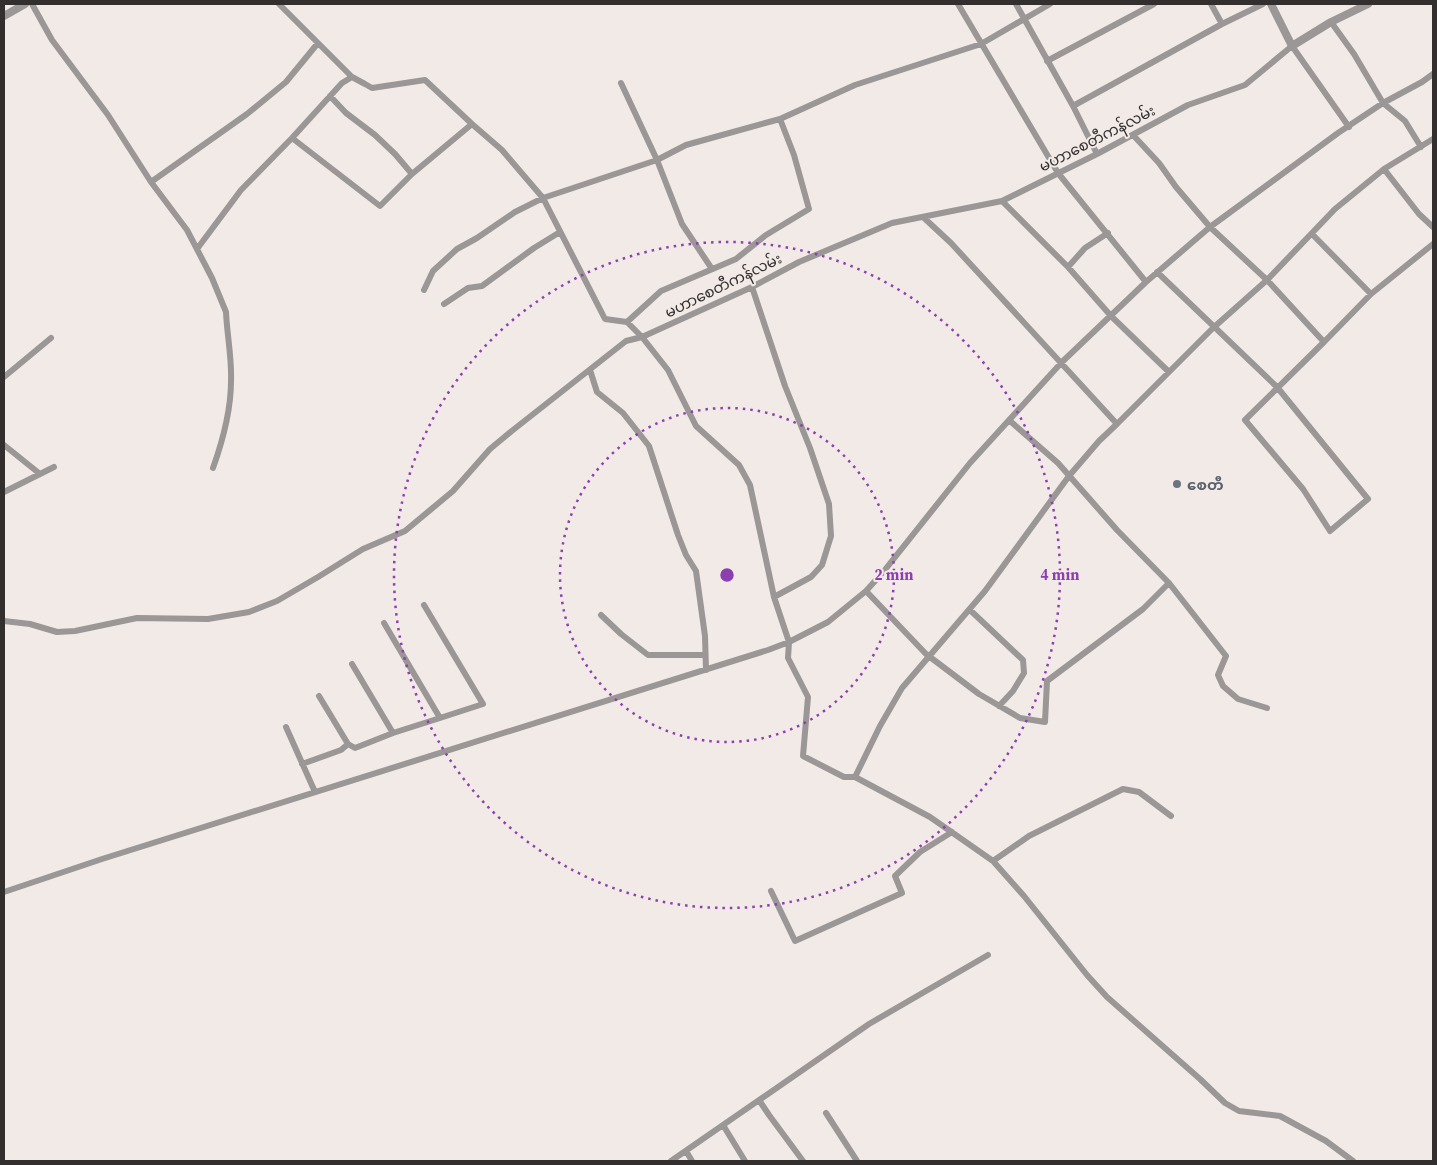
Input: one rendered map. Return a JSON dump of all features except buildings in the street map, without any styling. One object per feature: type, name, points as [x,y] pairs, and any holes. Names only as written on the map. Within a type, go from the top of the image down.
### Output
[{"type":"street","points":[[4,16],[25,4]]},
{"type":"street","points":[[32,4],[52,40],[108,115],[151,182],[187,230],[212,278],[226,312],[231,381],[228,416],[213,468]]},
{"type":"street","points":[[279,4],[352,76],[372,88],[425,80],[502,150],[543,198],[605,319],[627,322],[642,337],[668,370],[696,426],[739,465],[750,485],[774,597],[789,642],[788,658],[808,697],[803,756],[844,777],[855,777],[930,817],[993,861],[1108,998],[1189,1068],[1225,1103],[1239,1111],[1280,1116],[1326,1141],[1353,1161]]},
{"type":"street","points":[[958,4],[1058,173],[1146,282]]},
{"type":"street","points":[[1016,4],[1073,106],[1097,154]]},
{"type":"street","points":[[424,290],[433,271],[458,249],[515,212],[543,198],[657,160],[686,145],[780,119],[855,85],[981,44],[1050,4]]},
{"type":"street","points":[[1047,61],[1154,4]]},
{"type":"street","points":[[1211,4],[1222,24]]},
{"type":"street","points":[[1073,106],[1222,24],[1263,4]]},
{"type":"street","points":[[1271,4],[1292,46],[1349,127]]},
{"type":"street","points":[[1292,46],[1331,22],[1368,4]]},
{"type":"street","points":[[1331,22],[1354,54],[1383,103],[1405,121],[1421,147]]},
{"type":"street","points":[[151,182],[247,114],[286,82],[318,43]]},
{"type":"street","name":"မဟာစေတီကန်လမ်း","points":[[4,621],[30,624],[57,632],[74,631],[137,618],[208,619],[249,612],[277,601],[363,549],[405,531],[453,491],[490,449],[626,341],[642,337],[752,287],[799,262],[892,223],[1002,200],[1097,154],[1188,105],[1245,85],[1292,46]]},
{"type":"street","points":[[4,892],[102,859],[706,670],[789,642],[828,622],[866,591],[884,571],[970,464],[1062,362],[1157,272],[1210,227],[1338,133],[1383,103],[1433,74]]},
{"type":"street","points":[[197,249],[241,190],[292,138],[342,82],[352,76]]},
{"type":"street","points":[[621,83],[657,160],[682,224],[712,269]]},
{"type":"street","points":[[330,96],[346,113],[375,134],[412,174]]},
{"type":"street","points":[[627,322],[661,291],[736,259],[766,235],[809,209],[794,155],[780,119]]},
{"type":"street","points":[[292,138],[380,206],[412,174],[472,124]]},
{"type":"street","points":[[1133,134],[1159,163],[1176,187],[1210,227],[1267,280],[1324,342]]},
{"type":"street","points":[[855,777],[880,726],[902,688],[970,610],[1069,476],[1099,441],[1213,328],[1267,280],[1336,209],[1384,169],[1433,139]]},
{"type":"street","points":[[1384,169],[1420,214],[1433,227]]},
{"type":"street","points":[[1002,200],[1068,267],[1111,316],[1169,372]]},
{"type":"street","points":[[923,217],[951,243],[1117,424]]},
{"type":"street","points":[[444,304],[468,288],[482,286],[534,248],[560,232]]},
{"type":"street","points":[[1068,267],[1085,248],[1108,233]]},
{"type":"street","points":[[1312,234],[1371,294]]},
{"type":"street","points":[[1157,272],[1213,328],[1277,387],[1368,499],[1330,531],[1303,489],[1245,420],[1277,387],[1371,294],[1433,244]]},
{"type":"street","points":[[752,287],[785,386],[810,448],[829,504],[831,536],[822,566],[811,577],[774,597]]},
{"type":"street","points":[[4,377],[51,338]]},
{"type":"street","points":[[590,370],[597,392],[623,413],[649,446],[678,535],[686,555],[696,571],[705,636],[706,670]]},
{"type":"street","points":[[1009,420],[1058,464],[1117,530],[1169,583],[1226,656],[1218,675],[1223,686],[1238,699],[1267,708]]},
{"type":"street","points":[[4,445],[40,474]]},
{"type":"street","points":[[4,492],[54,467]]},
{"type":"street","points":[[866,591],[926,654],[930,655],[979,694],[1020,718],[1045,722],[1046,680],[1142,609],[1169,583]]},
{"type":"street","points":[[319,696],[348,744],[355,748],[393,733],[483,704],[424,605]]},
{"type":"street","points":[[970,610],[1023,660],[1024,673],[1013,691],[999,706]]},
{"type":"street","points":[[601,615],[648,655],[705,655]]},
{"type":"street","points":[[384,623],[440,718]]},
{"type":"street","points":[[352,664],[393,733]]},
{"type":"street","points":[[286,727],[315,792]]},
{"type":"street","points":[[302,764],[341,750],[348,744]]},
{"type":"street","points":[[993,861],[1029,836],[1123,789],[1139,792],[1171,816]]},
{"type":"street","points":[[771,891],[795,941],[902,893],[895,876],[920,852],[952,832]]},
{"type":"street","points":[[671,1161],[869,1024],[988,955]]},
{"type":"street","points":[[759,1100],[803,1161]]},
{"type":"street","points":[[826,1113],[857,1161]]},
{"type":"street","points":[[723,1125],[745,1161]]},
{"type":"street","points":[[686,1150],[692,1161]]},
{"type":"place","name":"စေတီ","points":[[1177,484]]}]
